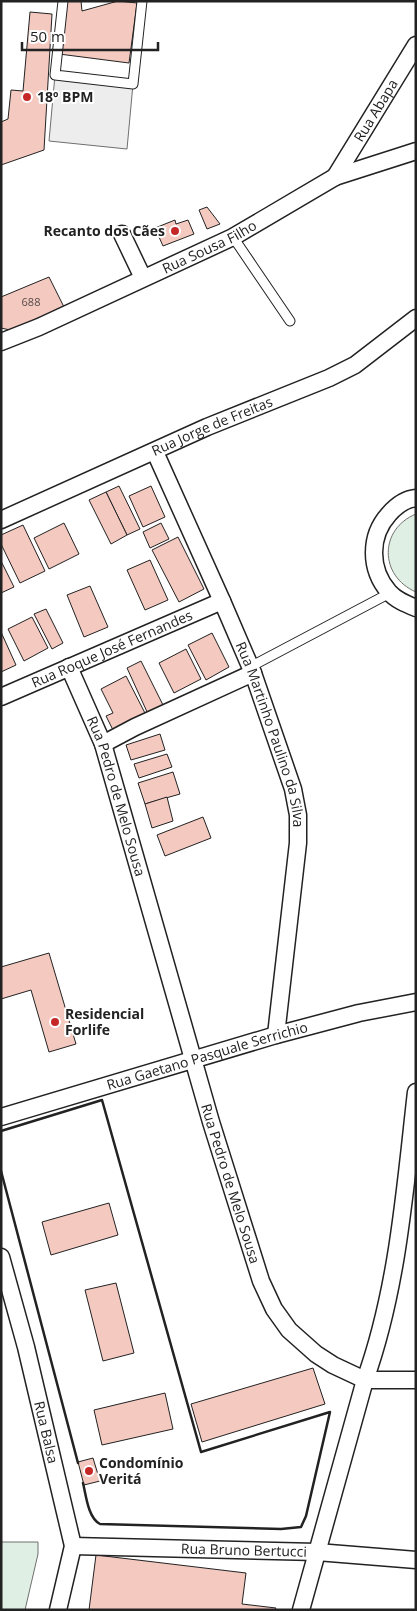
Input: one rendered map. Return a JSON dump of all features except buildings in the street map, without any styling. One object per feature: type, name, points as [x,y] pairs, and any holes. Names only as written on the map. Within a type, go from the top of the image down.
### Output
[{"type":"street","name":"Rua Abapa","points":[[335,177],[416,45]]},
{"type":"street","name":"Rua Sousa Filho","points":[[1,342],[233,238],[335,177],[416,151]]},
{"type":"street","points":[[122,234],[142,278]]},
{"type":"street","name":"Rua Jorge de Freitas","points":[[1,520],[207,427],[329,378],[355,365],[416,318]]},
{"type":"street","name":"Rua Martinho Paulino da Silva","points":[[155,452],[252,670],[293,789],[298,815],[298,843],[276,1035]]},
{"type":"street","points":[[416,498],[411,498],[395,508],[382,522],[375,540],[373,559],[378,577],[390,593],[402,602],[416,608]]},
{"type":"street","name":"Rua Roque José Fernandes","points":[[1,697],[222,601]]},
{"type":"street","name":"Rua Pedro de Melo Sousa","points":[[69,667],[103,744],[194,1061],[261,1281],[274,1310],[289,1330],[316,1354],[333,1365],[365,1380]]},
{"type":"street","points":[[103,744],[252,670]]},
{"type":"street","name":"Rua Gaetano Pasquale Serrichio","points":[[1,1117],[276,1035],[360,1013],[416,1002]]},
{"type":"street","points":[[301,1610],[365,1380],[376,1349],[391,1285],[404,1200],[416,1092]]},
{"type":"street","name":"Rua Balsa","points":[[1,1257],[26,1347],[73,1546],[58,1610]]},
{"type":"street","points":[[365,1380],[416,1380]]},
{"type":"street","name":"Rua Bruno Bertucci","points":[[73,1546],[317,1552],[416,1560]]},
{"type":"lane","points":[[63,1],[56,75],[133,84],[142,1]]},
{"type":"lane","points":[[233,238],[290,321]]},
{"type":"lane","points":[[252,670],[390,593]]},
{"type":"green space","points":[[416,514],[416,592],[404,585],[395,575],[388,553],[390,541],[395,530],[404,521]]},
{"type":"green space","points":[[1,1542],[38,1542],[38,1554],[25,1610],[1,1610]]},
{"type":"shaded area","points":[[55,75],[133,84],[127,149],[49,141]]},
{"type":"wall","points":[[1,1131],[102,1100],[201,1452],[330,1412],[306,1516],[301,1527],[281,1529],[100,1524],[90,1512],[83,1483]]},
{"type":"wall","points":[[1,1171],[78,1463]]},
{"type":"place","name":"18º BPM","points":[[27,97]]},
{"type":"place","name":"Recanto dos Cães","points":[[175,231]]},
{"type":"place","name":"Residencial Forlife","points":[[55,1022]]},
{"type":"place","name":"Condomínio Veritá","points":[[89,1471]]}]
